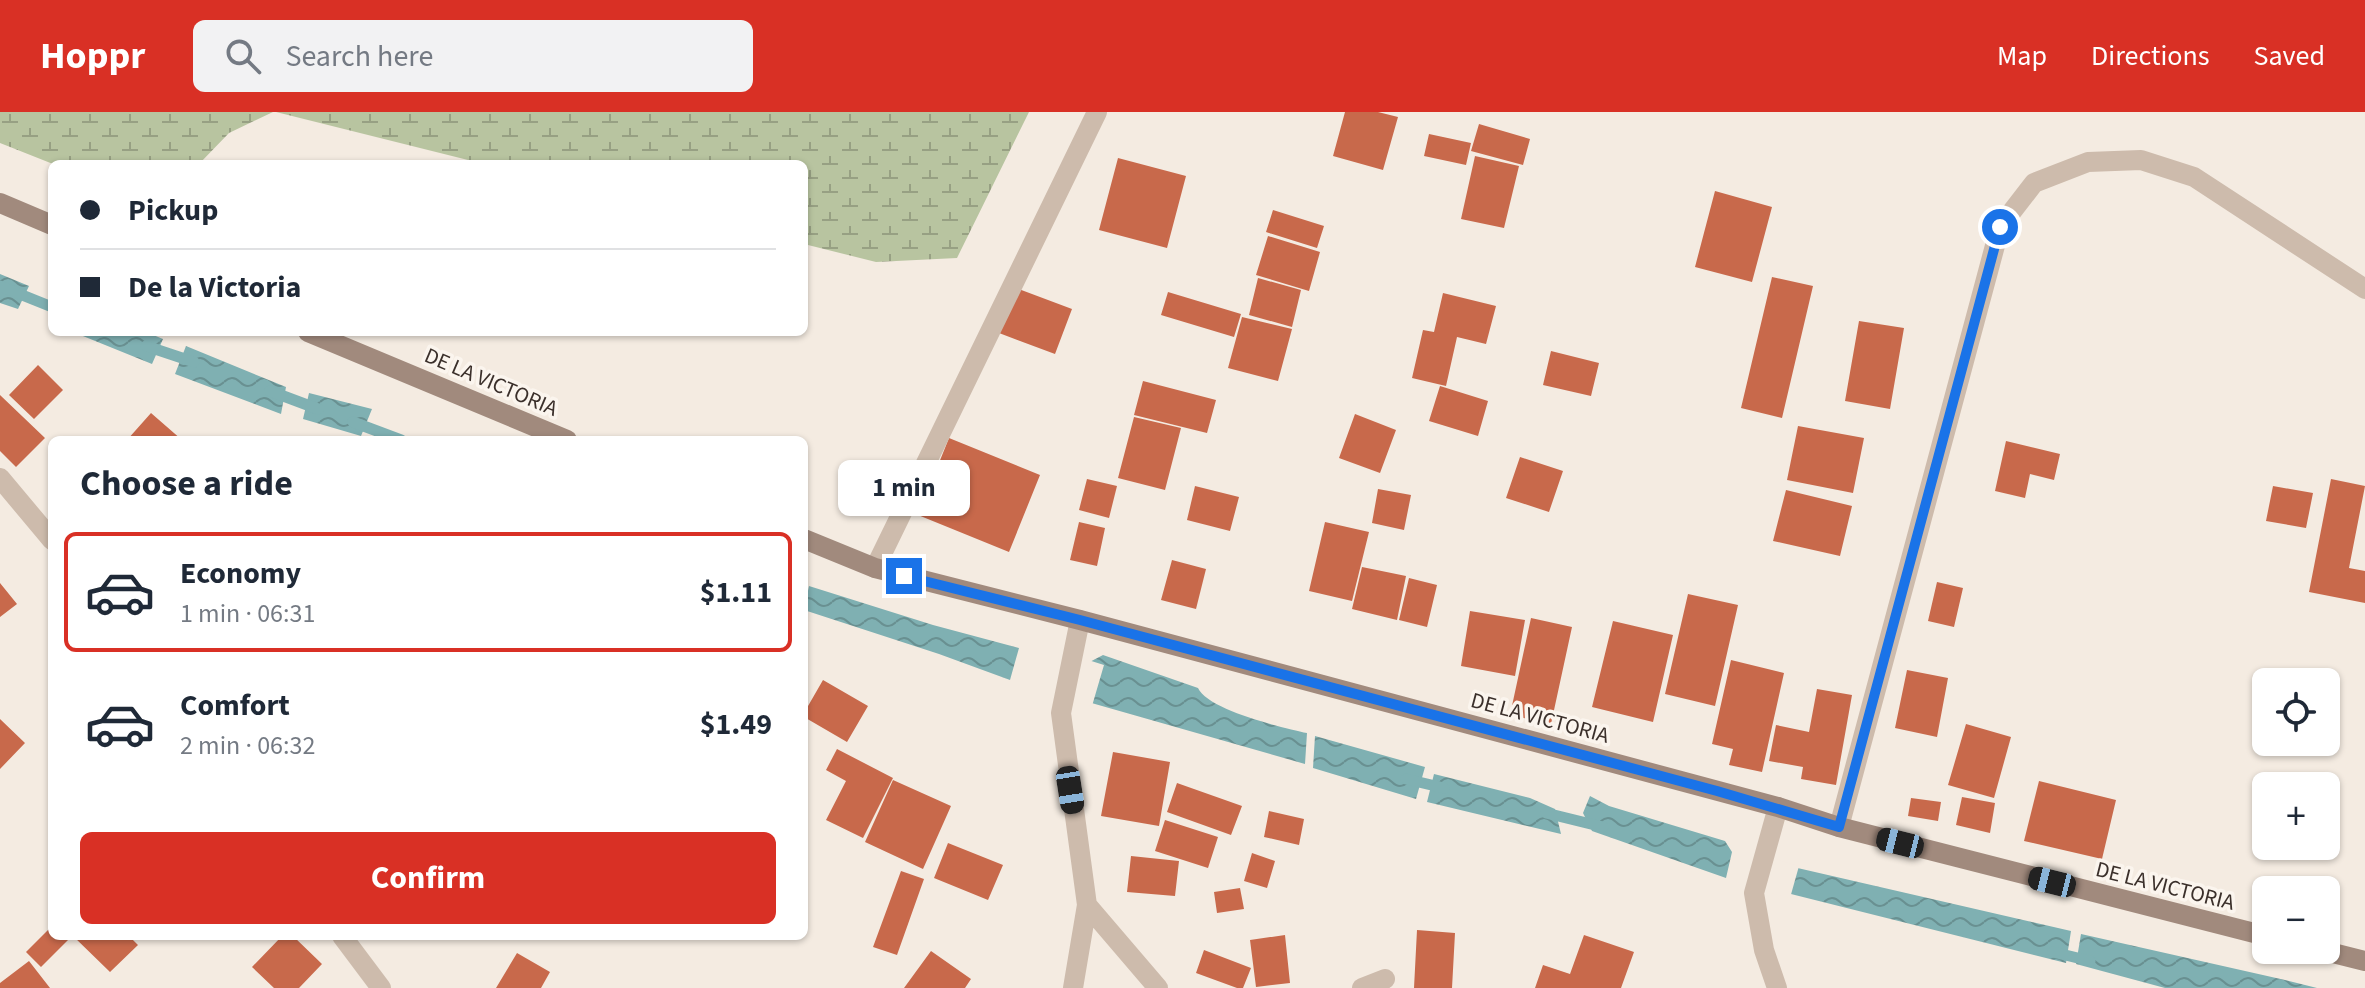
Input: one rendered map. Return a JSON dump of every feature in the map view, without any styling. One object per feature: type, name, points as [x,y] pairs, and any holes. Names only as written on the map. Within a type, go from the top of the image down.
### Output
[{"type":"main road","points":[[0,203],[48,223]]},
{"type":"main road","name":"DE LA VICTORIA","points":[[318,336],[557,436]]},
{"type":"main road","name":"DE LA VICTORIA","points":[[808,541],[875,568],[1778,807],[1839,827],[2252,932]]},
{"type":"main road","points":[[2340,955],[2365,961]]},
{"type":"street","points":[[875,568],[1097,112]]},
{"type":"street","points":[[1839,827],[2000,227],[2034,183],[2088,162],[2141,160],[2194,177],[2365,289]]},
{"type":"street","points":[[0,478],[48,535]]},
{"type":"street","points":[[1073,988],[1087,905],[1061,713],[1080,620]]},
{"type":"street","points":[[1777,988],[1764,950],[1754,893],[1778,807]]},
{"type":"street","points":[[1087,905],[1158,988]]},
{"type":"street","points":[[345,940],[381,988]]},
{"type":"street","points":[[1362,988],[1385,979]]},
{"type":"green space","points":[[0,112],[273,112],[229,133],[203,160],[48,162],[0,143]]},
{"type":"green space","points":[[276,112],[1029,112],[957,258],[876,262],[808,245],[808,160],[468,160]]},
{"type":"water","points":[[0,274],[29,286],[18,309],[0,303]]},
{"type":"water","points":[[83,336],[156,336],[163,339],[152,364]]},
{"type":"water","points":[[186,346],[286,387],[281,414],[175,374]]},
{"type":"water","points":[[309,393],[372,409],[361,436],[303,419]]},
{"type":"water","points":[[809,586],[1019,648],[1010,680],[808,611]]},
{"type":"water","points":[[1103,655],[1198,688],[1216,704],[1231,711],[1307,733],[1305,764],[1074,698],[1084,665]]},
{"type":"water","points":[[1315,736],[1425,767],[1416,799],[1313,768]]},
{"type":"water","points":[[1434,774],[1530,798],[1555,809],[1561,834],[1427,802]]},
{"type":"water","points":[[1590,796],[1609,806],[1725,841],[1732,852],[1726,878],[1592,831],[1583,813]]},
{"type":"water","points":[[1771,862],[2071,931],[2066,963],[1767,888]]},
{"type":"water","points":[[2081,934],[2317,988],[2165,988],[2076,964]]},
{"type":"pier","points":[[1085,659],[1104,665],[1092,706],[1073,702],[1081,662]]},
{"type":"pier","points":[[1771,858],[1799,866],[1790,898],[1764,891]]},
{"type":"building","points":[[1345,112],[1378,112],[1398,117],[1383,170],[1333,156]]},
{"type":"building","points":[[1479,124],[1530,139],[1523,165],[1471,151]]},
{"type":"building","points":[[1429,134],[1471,143],[1466,165],[1424,156]]},
{"type":"building","points":[[1475,156],[1519,166],[1504,228],[1461,219]]},
{"type":"building","points":[[1118,158],[1186,176],[1167,248],[1099,230]]},
{"type":"building","points":[[1715,191],[1772,207],[1752,282],[1695,267]]},
{"type":"building","points":[[1273,210],[1324,226],[1317,248],[1266,232]]},
{"type":"building","points":[[1268,236],[1320,252],[1309,291],[1256,275]]},
{"type":"building","points":[[1772,277],[1813,286],[1782,418],[1741,408]]},
{"type":"building","points":[[1258,278],[1301,290],[1292,327],[1249,315]]},
{"type":"building","points":[[1016,288],[1072,309],[1055,354],[999,333]]},
{"type":"building","points":[[1168,292],[1241,314],[1234,337],[1161,315]]},
{"type":"building","points":[[1443,293],[1496,306],[1486,344],[1457,337],[1446,386],[1412,378],[1423,330],[1434,332]]},
{"type":"building","points":[[1242,317],[1292,329],[1278,381],[1228,368]]},
{"type":"building","points":[[1859,321],[1904,328],[1890,409],[1845,401]]},
{"type":"building","points":[[1551,351],[1599,363],[1591,396],[1543,385]]},
{"type":"building","points":[[38,365],[63,390],[34,419],[9,395]]},
{"type":"building","points":[[1143,381],[1216,400],[1207,433],[1134,415]]},
{"type":"building","points":[[1440,386],[1488,401],[1478,436],[1429,421]]},
{"type":"building","points":[[0,395],[45,438],[16,467],[0,451]]},
{"type":"building","points":[[151,413],[177,436],[131,436]]},
{"type":"building","points":[[1355,414],[1396,430],[1380,473],[1339,458]]},
{"type":"building","points":[[1134,417],[1181,428],[1165,490],[1118,478]]},
{"type":"building","points":[[1798,426],[1864,438],[1853,493],[1787,480]]},
{"type":"building","points":[[949,438],[1040,475],[1009,552],[918,515]]},
{"type":"building","points":[[2006,441],[2060,454],[2054,480],[2030,474],[2025,498],[1995,491]]},
{"type":"building","points":[[1520,457],[1563,471],[1549,512],[1506,498]]},
{"type":"building","points":[[1087,479],[1117,486],[1109,518],[1079,510]]},
{"type":"building","points":[[2331,479],[2365,486],[2349,568],[2365,571],[2365,603],[2309,592]]},
{"type":"building","points":[[1195,486],[1239,497],[1230,531],[1187,520]]},
{"type":"building","points":[[2273,486],[2313,493],[2306,528],[2266,521]]},
{"type":"building","points":[[1378,489],[1411,495],[1404,530],[1372,523]]},
{"type":"building","points":[[1786,490],[1852,506],[1840,556],[1773,541]]},
{"type":"building","points":[[1079,522],[1105,528],[1097,566],[1070,560]]},
{"type":"building","points":[[1325,522],[1369,532],[1352,601],[1309,591]]},
{"type":"building","points":[[1172,560],[1206,569],[1196,609],[1161,600]]},
{"type":"building","points":[[1362,567],[1406,576],[1397,620],[1352,609]]},
{"type":"building","points":[[1409,578],[1437,585],[1427,627],[1399,620]]},
{"type":"building","points":[[1937,582],[1963,588],[1954,627],[1928,621]]},
{"type":"building","points":[[0,583],[17,604],[0,617]]},
{"type":"building","points":[[1688,594],[1738,605],[1715,706],[1665,694]]},
{"type":"building","points":[[1470,611],[1525,620],[1515,676],[1461,666]]},
{"type":"building","points":[[1531,618],[1572,627],[1551,724],[1510,715]]},
{"type":"building","points":[[1613,621],[1673,635],[1653,722],[1592,707]]},
{"type":"building","points":[[1731,660],[1784,673],[1762,772],[1729,765],[1733,749],[1712,744]]},
{"type":"building","points":[[1907,670],[1948,678],[1937,737],[1895,728]]},
{"type":"building","points":[[823,680],[868,706],[847,742],[808,719],[808,706]]},
{"type":"building","points":[[1817,689],[1852,695],[1836,785],[1801,779],[1803,767],[1769,761],[1776,725],[1809,732]]},
{"type":"building","points":[[0,719],[25,743],[0,769]]},
{"type":"building","points":[[1966,724],[2011,737],[1994,798],[1948,785]]},
{"type":"building","points":[[837,749],[893,778],[863,838],[826,820],[846,781],[826,770]]},
{"type":"building","points":[[1113,752],[1170,762],[1159,826],[1101,816]]},
{"type":"building","points":[[893,780],[951,806],[923,869],[865,842]]},
{"type":"building","points":[[2039,781],[2116,800],[2102,859],[2024,841]]},
{"type":"building","points":[[1177,783],[1242,806],[1231,835],[1167,812]]},
{"type":"building","points":[[1962,797],[1995,803],[1990,833],[1956,825]]},
{"type":"building","points":[[1911,798],[1941,802],[1938,821],[1908,816]]},
{"type":"building","points":[[1269,811],[1304,819],[1299,845],[1264,837]]},
{"type":"building","points":[[1165,820],[1218,837],[1208,868],[1155,851]]},
{"type":"building","points":[[948,843],[1003,865],[988,900],[934,878]]},
{"type":"building","points":[[1252,853],[1275,861],[1267,888],[1244,881]]},
{"type":"building","points":[[1131,856],[1179,861],[1175,896],[1127,892]]},
{"type":"building","points":[[901,871],[924,879],[897,955],[873,947]]},
{"type":"building","points":[[1240,888],[1244,909],[1217,913],[1214,892]]},
{"type":"building","points":[[48,930],[48,940],[68,940],[41,967],[26,952]]},
{"type":"building","points":[[1417,930],[1455,933],[1452,988],[1414,988]]},
{"type":"building","points":[[1285,935],[1290,983],[1256,987],[1250,940]]},
{"type":"building","points":[[1584,935],[1634,952],[1621,988],[1535,988],[1543,965],[1570,974]]},
{"type":"building","points":[[77,940],[133,940],[138,945],[110,972]]},
{"type":"building","points":[[278,940],[297,940],[322,964],[299,988],[274,988],[252,967]]},
{"type":"building","points":[[1204,950],[1251,968],[1243,988],[1196,973]]},
{"type":"building","points":[[931,951],[971,979],[965,988],[904,988]]},
{"type":"building","points":[[517,953],[550,972],[541,988],[496,988]]},
{"type":"building","points":[[29,961],[50,988],[0,988],[0,983]]},
{"type":"waterway","points":[[0,286],[48,305]]},
{"type":"waterway","points":[[146,346],[194,362]]},
{"type":"waterway","points":[[270,391],[318,409]]},
{"type":"waterway","points":[[353,422],[390,436]]},
{"type":"waterway","points":[[1406,779],[1444,788]]},
{"type":"waterway","points":[[1546,813],[1603,827]]},
{"type":"waterway","points":[[2053,952],[2090,961]]},
{"type":"route","points":[[904,576],[1080,620],[1778,807],[1839,827],[2000,227]]}]
